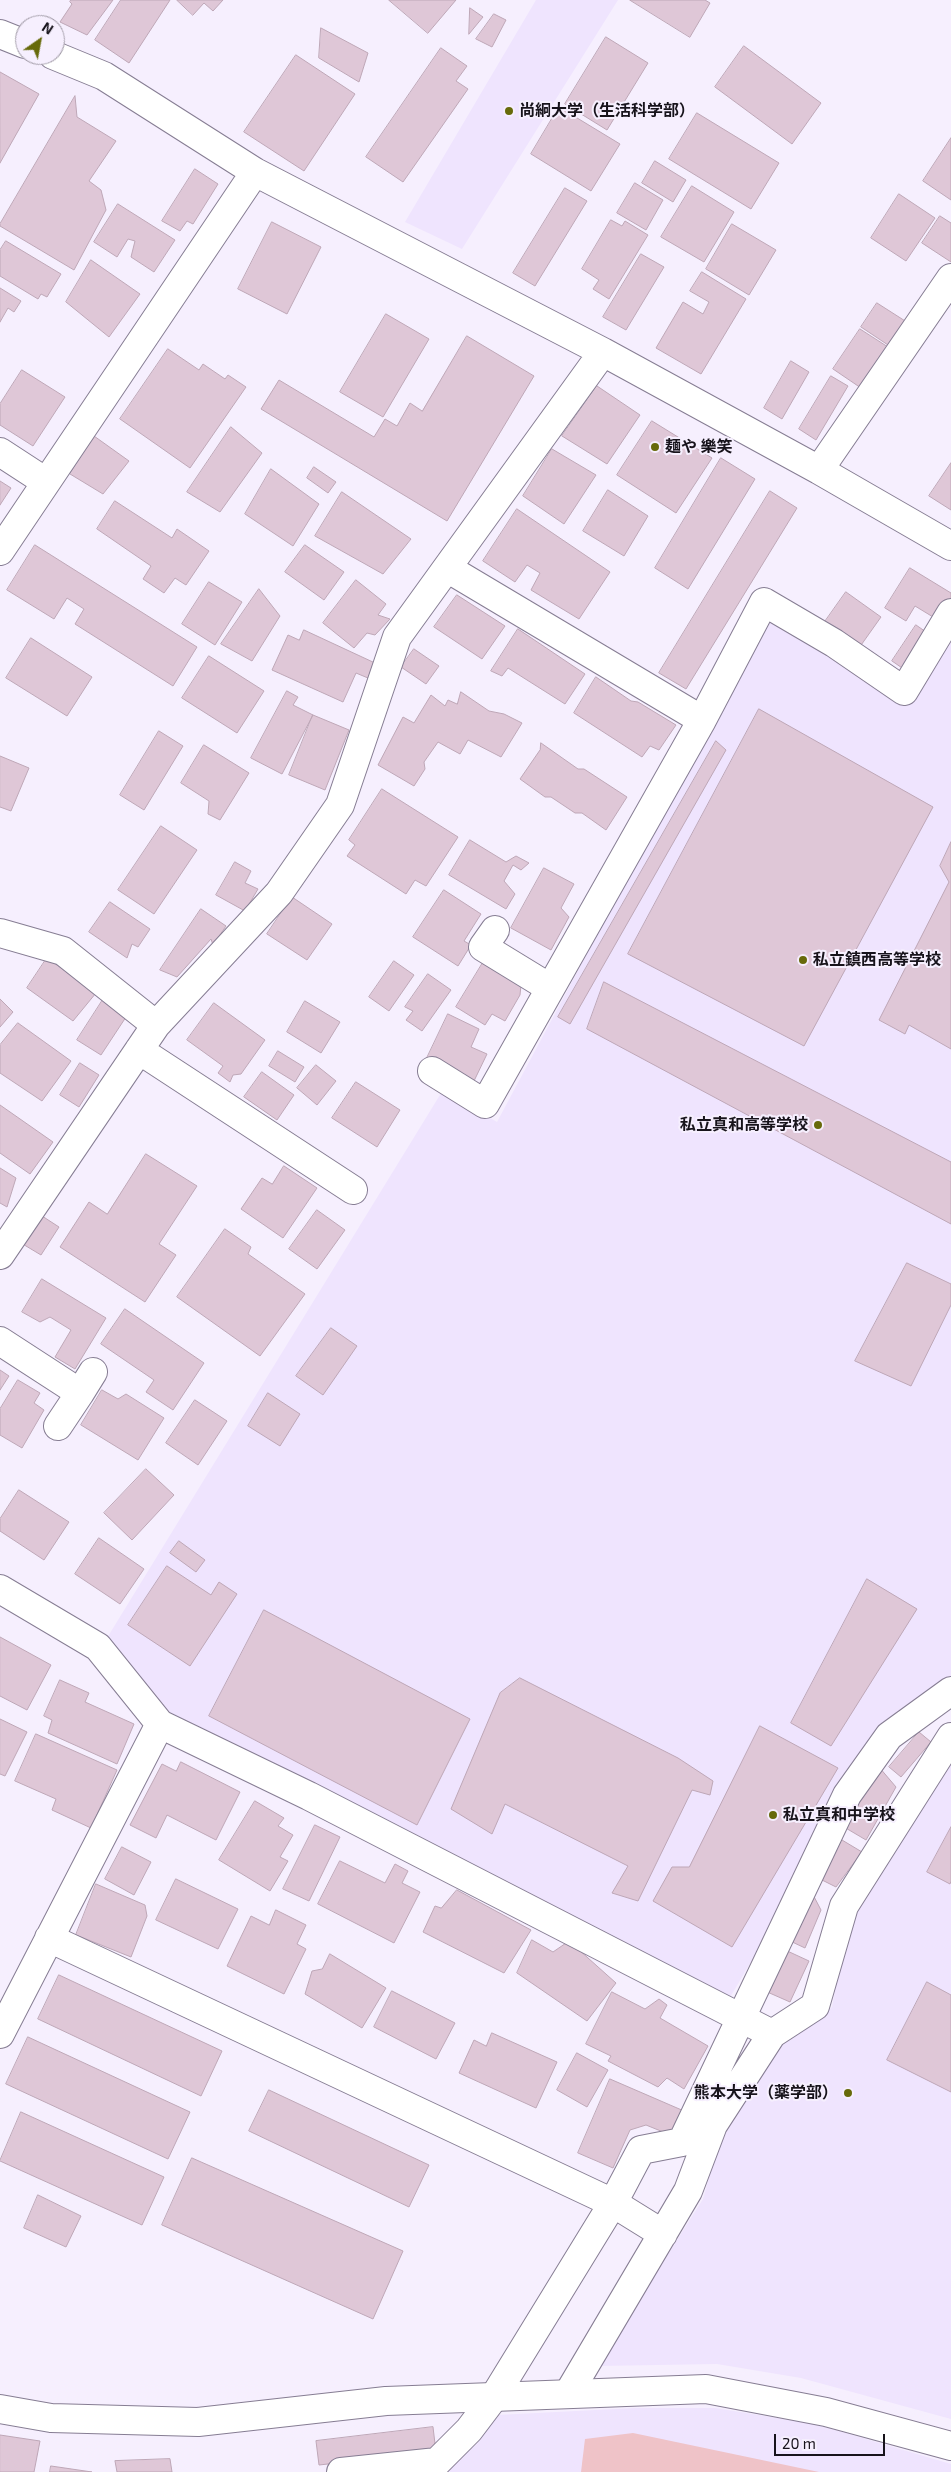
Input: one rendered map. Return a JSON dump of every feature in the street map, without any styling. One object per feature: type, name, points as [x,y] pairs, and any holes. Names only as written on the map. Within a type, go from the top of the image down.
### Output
[{"type":"street","points":[[0,34],[15,40]]},
{"type":"street","points":[[65,60],[104,76],[255,172],[603,352],[818,470],[951,546]]},
{"type":"street","points":[[0,551],[255,172]]},
{"type":"street","points":[[818,470],[951,278]]},
{"type":"street","points":[[0,1255],[156,1024],[279,893],[340,805],[397,637],[603,352]]},
{"type":"street","points":[[0,452],[46,482]]},
{"type":"street","points":[[448,568],[702,720]]},
{"type":"street","points":[[432,1071],[484,1104],[702,720],[764,602],[834,643],[904,691],[951,613]]},
{"type":"street","points":[[496,930],[483,947],[550,988]]},
{"type":"street","points":[[0,933],[62,950],[156,1024]]},
{"type":"street","points":[[139,1050],[353,1190]]},
{"type":"street","points":[[0,1341],[87,1383],[58,1426]]},
{"type":"street","points":[[0,1589],[98,1646],[160,1724],[309,1796],[772,2034]]},
{"type":"street","points":[[341,2472],[437,2462],[469,2430],[494,2397],[613,2203],[641,2150],[682,2142],[847,1795],[889,1736],[951,1691]]},
{"type":"street","points":[[0,2034],[8,1997],[50,1938],[160,1724]]},
{"type":"street","points":[[568,2394],[688,2191],[713,2124],[772,2034],[815,2006],[844,1906],[951,1737]]},
{"type":"street","points":[[50,1938],[613,2203],[663,2234]]},
{"type":"street","points":[[0,2409],[51,2418],[198,2422],[386,2401],[706,2389],[826,2412],[951,2446]]},
{"type":"shaded area","name":"尚絅大学（生活科学部）","points":[[536,0],[618,0],[462,249],[405,222]]},
{"type":"shaded area","points":[[780,620],[910,702],[951,637],[951,1684],[890,1726],[729,1999],[152,1705],[107,1638],[443,1090],[497,1122],[764,623]]},
{"type":"shaded area","name":"熊本大学（薬学部）","points":[[951,1745],[951,2419],[801,2378],[717,2364],[597,2366],[703,2199],[722,2130],[769,2055],[832,2007],[850,1909]]},
{"type":"shaded area","points":[[635,2408],[715,2408],[815,2424],[951,2464],[951,2472],[437,2472],[443,2471],[477,2444],[497,2415]]},
{"type":"shaded area","points":[[633,2433],[819,2472],[581,2472],[585,2439]]},
{"type":"building","points":[[71,0],[113,0],[87,35],[65,24],[65,15],[72,4]]},
{"type":"building","points":[[121,0],[170,0],[129,63],[95,40]]},
{"type":"building","points":[[177,0],[223,0],[213,11],[204,3],[193,15]]},
{"type":"building","points":[[389,0],[456,0],[428,33]]},
{"type":"building","points":[[630,0],[705,0],[710,3],[690,37]]},
{"type":"building","points":[[470,8],[483,17],[469,34]]},
{"type":"building","points":[[494,14],[506,20],[492,47],[476,39]]},
{"type":"building","points":[[321,28],[368,53],[359,82],[319,58]]},
{"type":"building","points":[[606,37],[648,63],[607,130],[565,104]]},
{"type":"building","points":[[744,46],[821,103],[792,144],[715,87]]},
{"type":"building","points":[[441,48],[467,66],[456,81],[468,89],[403,182],[366,157]]},
{"type":"building","points":[[296,55],[355,94],[304,171],[244,132]]},
{"type":"building","points":[[0,72],[39,94],[0,163]]},
{"type":"building","points":[[75,96],[77,117],[116,141],[89,181],[101,190],[106,210],[74,270],[0,226],[0,224]]},
{"type":"building","points":[[559,107],[620,144],[591,191],[531,154]]},
{"type":"building","points":[[697,113],[779,163],[751,209],[669,159]]},
{"type":"building","points":[[951,138],[951,200],[923,181]]},
{"type":"building","points":[[655,161],[686,180],[673,202],[642,183]]},
{"type":"building","points":[[195,169],[218,184],[193,224],[187,221],[180,231],[162,221]]},
{"type":"building","points":[[635,183],[663,200],[646,230],[617,213]]},
{"type":"building","points":[[692,186],[734,212],[704,262],[661,237]]},
{"type":"building","points":[[565,188],[587,201],[535,286],[513,273]]},
{"type":"building","points":[[899,194],[935,218],[906,261],[871,238]]},
{"type":"building","points":[[118,204],[175,240],[154,272],[131,257],[135,241],[128,239],[117,257],[94,242]]},
{"type":"building","points":[[940,216],[951,223],[951,262],[922,243]]},
{"type":"building","points":[[611,220],[622,226],[625,221],[648,235],[609,299],[593,289],[599,280],[582,269]]},
{"type":"building","points":[[272,222],[321,247],[287,314],[238,289]]},
{"type":"building","points":[[732,224],[776,250],[749,295],[706,269]]},
{"type":"building","points":[[6,241],[61,274],[47,297],[41,294],[38,299],[0,276],[0,250]]},
{"type":"building","points":[[641,254],[664,267],[626,330],[603,317]]},
{"type":"building","points":[[91,260],[140,294],[109,337],[66,302]]},
{"type":"building","points":[[702,272],[746,299],[701,374],[656,348],[683,302],[703,314],[709,302],[690,291]]},
{"type":"building","points":[[0,288],[21,301],[14,312],[8,308],[0,322]]},
{"type":"building","points":[[877,303],[913,326],[897,351],[861,327]]},
{"type":"building","points":[[386,314],[429,339],[383,417],[340,392]]},
{"type":"building","points":[[860,329],[888,347],[861,388],[833,369]]},
{"type":"building","points":[[467,336],[534,376],[447,521],[261,409],[279,380],[374,437],[385,419],[397,426],[410,403],[422,411]]},
{"type":"building","points":[[168,349],[199,370],[203,364],[225,379],[228,375],[246,387],[190,468],[120,419]]},
{"type":"building","points":[[791,361],[809,372],[782,419],[764,408]]},
{"type":"building","points":[[22,370],[65,397],[33,446],[0,425],[0,404]]},
{"type":"building","points":[[831,376],[848,386],[816,440],[799,429]]},
{"type":"building","points":[[597,386],[640,415],[607,464],[562,436]]},
{"type":"building","points":[[652,421],[712,458],[676,513],[617,475]]},
{"type":"building","points":[[231,427],[262,453],[220,512],[187,492]]},
{"type":"building","points":[[94,436],[129,461],[103,494],[70,474]]},
{"type":"building","points":[[552,449],[596,475],[564,524],[523,496]]},
{"type":"building","points":[[721,458],[755,479],[688,589],[655,568]]},
{"type":"building","points":[[951,463],[951,510],[929,496]]},
{"type":"building","points":[[314,467],[336,482],[328,493],[307,478]]},
{"type":"building","points":[[271,469],[319,504],[293,546],[245,514]]},
{"type":"building","points":[[0,481],[11,488],[0,505]]},
{"type":"building","points":[[608,490],[648,516],[624,556],[583,531]]},
{"type":"building","points":[[770,491],[797,508],[686,689],[659,673]]},
{"type":"building","points":[[342,492],[411,539],[383,574],[315,536]]},
{"type":"building","points":[[115,501],[172,538],[177,529],[209,551],[186,585],[175,578],[164,593],[143,579],[151,566],[97,529]]},
{"type":"building","points":[[517,509],[610,572],[579,619],[531,590],[540,573],[527,565],[515,582],[483,561]]},
{"type":"building","points":[[35,545],[197,647],[173,686],[75,624],[84,609],[67,598],[54,619],[7,590]]},
{"type":"building","points":[[305,545],[344,572],[324,600],[285,572]]},
{"type":"building","points":[[910,568],[951,593],[951,599],[938,620],[915,606],[906,621],[885,608]]},
{"type":"building","points":[[356,580],[386,604],[378,615],[390,619],[375,635],[367,633],[354,648],[323,623]]},
{"type":"building","points":[[209,582],[242,602],[215,645],[182,624]]},
{"type":"building","points":[[259,589],[280,616],[252,661],[221,644]]},
{"type":"building","points":[[846,592],[881,617],[859,648],[824,623]]},
{"type":"building","points":[[457,595],[505,626],[482,659],[434,627]]},
{"type":"building","points":[[916,625],[929,634],[905,670],[892,661]]},
{"type":"building","points":[[518,629],[585,674],[565,704],[508,668],[502,676],[491,671]]},
{"type":"building","points":[[304,630],[375,663],[368,678],[356,673],[343,702],[272,670],[288,635],[299,640]]},
{"type":"building","points":[[31,638],[92,677],[67,716],[6,678]]},
{"type":"building","points":[[414,649],[439,666],[426,684],[401,667]]},
{"type":"building","points":[[209,656],[264,691],[237,733],[182,698]]},
{"type":"building","points":[[596,677],[631,701],[638,702],[676,725],[659,750],[650,746],[642,757],[574,713]]},
{"type":"building","points":[[287,691],[298,697],[293,705],[313,715],[282,774],[251,758]]},
{"type":"building","points":[[461,692],[489,711],[504,714],[522,723],[501,757],[468,740],[460,754],[438,742],[424,762],[425,769],[414,786],[378,765],[403,717],[414,723],[431,695],[445,706],[448,700],[457,704]]},
{"type":"building","points":[[759,709],[933,807],[804,1046],[628,954]]},
{"type":"building","points":[[313,715],[349,730],[325,790],[289,775]]},
{"type":"building","points":[[159,731],[183,746],[144,810],[120,795]]},
{"type":"building","points":[[716,741],[726,750],[570,1024],[558,1017]]},
{"type":"building","points":[[541,743],[578,769],[584,769],[627,797],[606,830],[582,813],[575,813],[551,797],[545,797],[520,779],[540,750]]},
{"type":"building","points":[[204,745],[249,773],[220,820],[208,814],[209,801],[181,783]]},
{"type":"building","points":[[0,756],[29,768],[11,811],[0,807]]},
{"type":"building","points":[[382,789],[458,837],[426,886],[415,880],[406,894],[347,856],[355,845],[349,840]]},
{"type":"building","points":[[161,826],[197,850],[154,914],[118,890]]},
{"type":"building","points":[[470,840],[506,862],[516,856],[529,863],[521,870],[513,865],[504,881],[515,894],[506,909],[449,875]]},
{"type":"building","points":[[951,842],[951,1049],[909,1025],[905,1034],[879,1020],[949,882],[940,866]]},
{"type":"building","points":[[235,862],[251,871],[245,883],[258,889],[245,911],[216,895]]},
{"type":"building","points":[[544,868],[574,884],[561,908],[569,917],[551,950],[511,928]]},
{"type":"building","points":[[444,890],[481,914],[464,941],[471,945],[458,966],[413,937]]},
{"type":"building","points":[[292,897],[332,924],[307,960],[267,934]]},
{"type":"building","points":[[110,902],[150,929],[138,947],[132,944],[127,958],[89,932]]},
{"type":"building","points":[[201,909],[226,926],[213,945],[211,939],[177,977],[160,970]]},
{"type":"building","points":[[490,951],[521,985],[520,995],[505,1021],[492,1014],[485,1025],[456,1007]]},
{"type":"building","points":[[47,958],[96,993],[73,1021],[27,988]]},
{"type":"building","points":[[394,961],[414,975],[389,1011],[369,997]]},
{"type":"building","points":[[428,974],[451,990],[422,1031],[406,1020],[413,1011],[405,1007]]},
{"type":"building","points":[[604,982],[951,1162],[951,1224],[587,1029]]},
{"type":"building","points":[[104,998],[128,1014],[101,1055],[77,1040]]},
{"type":"building","points":[[0,999],[13,1012],[0,1027]]},
{"type":"building","points":[[305,1001],[340,1022],[321,1053],[287,1032]]},
{"type":"building","points":[[214,1003],[265,1040],[241,1074],[233,1075],[230,1082],[218,1073],[223,1066],[187,1040]]},
{"type":"building","points":[[448,1014],[479,1029],[471,1047],[487,1054],[474,1081],[427,1058]]},
{"type":"building","points":[[18,1023],[71,1061],[42,1101],[0,1073],[0,1045]]},
{"type":"building","points":[[278,1051],[304,1067],[295,1082],[269,1066]]},
{"type":"building","points":[[80,1063],[99,1075],[79,1107],[60,1095]]},
{"type":"building","points":[[316,1065],[336,1081],[317,1105],[297,1088]]},
{"type":"building","points":[[262,1072],[294,1095],[277,1120],[244,1097]]},
{"type":"building","points":[[356,1082],[400,1110],[377,1147],[332,1118]]},
{"type":"building","points":[[0,1105],[53,1142],[30,1174],[0,1153]]},
{"type":"building","points":[[146,1154],[197,1186],[159,1244],[176,1255],[145,1302],[60,1247],[89,1202],[107,1214]]},
{"type":"building","points":[[284,1166],[317,1188],[283,1238],[241,1209],[262,1178],[272,1184]]},
{"type":"building","points":[[0,1168],[16,1178],[7,1207],[0,1203]]},
{"type":"building","points":[[317,1210],[345,1230],[317,1269],[289,1249]]},
{"type":"building","points":[[39,1214],[59,1227],[41,1255],[21,1243]]},
{"type":"building","points":[[225,1229],[251,1247],[248,1254],[305,1294],[260,1356],[177,1297]]},
{"type":"building","points":[[907,1263],[951,1284],[951,1305],[911,1386],[855,1361]]},
{"type":"building","points":[[42,1279],[106,1318],[75,1369],[55,1357],[71,1330],[50,1317],[40,1322],[22,1312]]},
{"type":"building","points":[[125,1309],[204,1363],[173,1410],[146,1392],[154,1380],[101,1344]]},
{"type":"building","points":[[331,1328],[357,1346],[323,1395],[296,1376]]},
{"type":"building","points":[[0,1370],[9,1376],[0,1390]]},
{"type":"building","points":[[18,1380],[40,1393],[34,1403],[44,1410],[22,1448],[0,1435],[0,1409]]},
{"type":"building","points":[[102,1390],[118,1399],[126,1394],[164,1418],[138,1460],[81,1425]]},
{"type":"building","points":[[268,1393],[300,1414],[280,1446],[248,1426]]},
{"type":"building","points":[[195,1400],[227,1421],[198,1465],[166,1443]]},
{"type":"building","points":[[146,1469],[174,1495],[132,1540],[104,1513]]},
{"type":"building","points":[[19,1490],[69,1522],[44,1560],[0,1531],[0,1519]]},
{"type":"building","points":[[99,1538],[144,1569],[120,1604],[75,1574]]},
{"type":"building","points":[[179,1541],[205,1560],[196,1572],[170,1553]]},
{"type":"building","points":[[167,1566],[211,1595],[219,1582],[237,1594],[190,1666],[128,1625]]},
{"type":"building","points":[[867,1579],[917,1609],[831,1746],[791,1723]]},
{"type":"building","points":[[264,1610],[470,1719],[417,1825],[209,1716]]},
{"type":"building","points":[[0,1637],[51,1665],[27,1710],[0,1696]]},
{"type":"building","points":[[520,1678],[678,1758],[713,1781],[710,1795],[692,1790],[638,1901],[612,1893],[628,1866],[505,1804],[492,1834],[451,1809],[500,1693]]},
{"type":"building","points":[[60,1680],[89,1693],[85,1702],[134,1724],[117,1764],[48,1733],[52,1720],[44,1716]]},
{"type":"building","points":[[0,1719],[27,1732],[5,1776],[0,1774]]},
{"type":"building","points":[[760,1726],[838,1768],[732,1947],[653,1901],[672,1867],[689,1867]]},
{"type":"building","points":[[919,1732],[931,1742],[901,1777],[889,1767]]},
{"type":"building","points":[[36,1734],[117,1770],[91,1828],[52,1810],[56,1799],[15,1781]]},
{"type":"building","points":[[181,1762],[240,1792],[216,1840],[167,1815],[156,1838],[130,1825],[162,1764],[176,1771]]},
{"type":"building","points":[[879,1767],[896,1787],[866,1840],[844,1827]]},
{"type":"building","points":[[255,1801],[284,1818],[278,1826],[293,1835],[280,1857],[288,1861],[270,1891],[219,1860]]},
{"type":"building","points":[[315,1825],[340,1837],[309,1901],[283,1889]]},
{"type":"building","points":[[951,1827],[951,1881],[950,1884],[927,1872]]},
{"type":"building","points":[[842,1840],[862,1852],[836,1887],[818,1878]]},
{"type":"building","points":[[122,1847],[151,1862],[134,1895],[105,1879]]},
{"type":"building","points":[[340,1861],[385,1883],[395,1864],[408,1871],[402,1883],[420,1892],[394,1943],[318,1904]]},
{"type":"building","points":[[176,1879],[238,1909],[218,1949],[156,1920]]},
{"type":"building","points":[[96,1884],[145,1905],[147,1916],[131,1957],[76,1935]]},
{"type":"building","points":[[810,1889],[821,1910],[805,1948],[788,1940]]},
{"type":"building","points":[[457,1890],[531,1930],[504,1973],[423,1932],[435,1906],[441,1908]]},
{"type":"building","points":[[276,1910],[306,1925],[297,1944],[306,1949],[284,1994],[227,1966],[251,1916],[269,1925]]},
{"type":"building","points":[[532,1940],[553,1952],[569,1941],[616,1983],[587,2021],[517,1973]]},
{"type":"building","points":[[783,1949],[809,1961],[790,2002],[765,1991]]},
{"type":"building","points":[[330,1954],[386,1988],[362,2028],[305,1994],[312,1971],[322,1969]]},
{"type":"building","points":[[59,1975],[222,2051],[201,2096],[38,2019]]},
{"type":"building","points":[[927,1982],[951,1995],[951,2092],[887,2060]]},
{"type":"building","points":[[392,1991],[455,2023],[436,2059],[374,2027]]},
{"type":"building","points":[[612,1992],[645,2009],[659,1999],[667,2005],[660,2018],[708,2046],[684,2089],[667,2078],[658,2087],[608,2061],[611,2056],[586,2044]]},
{"type":"building","points":[[492,2033],[557,2062],[536,2108],[459,2073],[474,2040],[486,2046]]},
{"type":"building","points":[[28,2037],[190,2112],[168,2159],[6,2084]]},
{"type":"building","points":[[577,2053],[608,2070],[587,2107],[557,2090]]},
{"type":"building","points":[[610,2079],[684,2111],[673,2136],[646,2125],[630,2130],[613,2168],[578,2153]]},
{"type":"building","points":[[269,2090],[429,2165],[409,2207],[249,2131]]},
{"type":"building","points":[[21,2112],[164,2177],[142,2225],[0,2161]]},
{"type":"building","points":[[192,2158],[403,2251],[373,2319],[162,2225]]},
{"type":"building","points":[[38,2195],[81,2216],[66,2247],[24,2228]]},
{"type":"building","points":[[433,2427],[436,2452],[319,2465],[316,2441]]},
{"type":"building","points":[[0,2435],[40,2441],[34,2472],[0,2472]]},
{"type":"building","points":[[170,2459],[172,2472],[117,2472],[115,2461]]},
{"type":"building","points":[[51,2466],[92,2472],[50,2472]]},
{"type":"place","name":"尚絅大学（生活科学部）","points":[[509,111]]},
{"type":"place","name":"麺や 樂笑","points":[[655,447]]},
{"type":"place","name":"私立鎮西高等学校","points":[[803,960]]},
{"type":"place","name":"私立真和高等学校","points":[[818,1125]]},
{"type":"place","name":"私立真和中学校","points":[[773,1815]]},
{"type":"place","name":"熊本大学（薬学部）","points":[[848,2093]]}]
